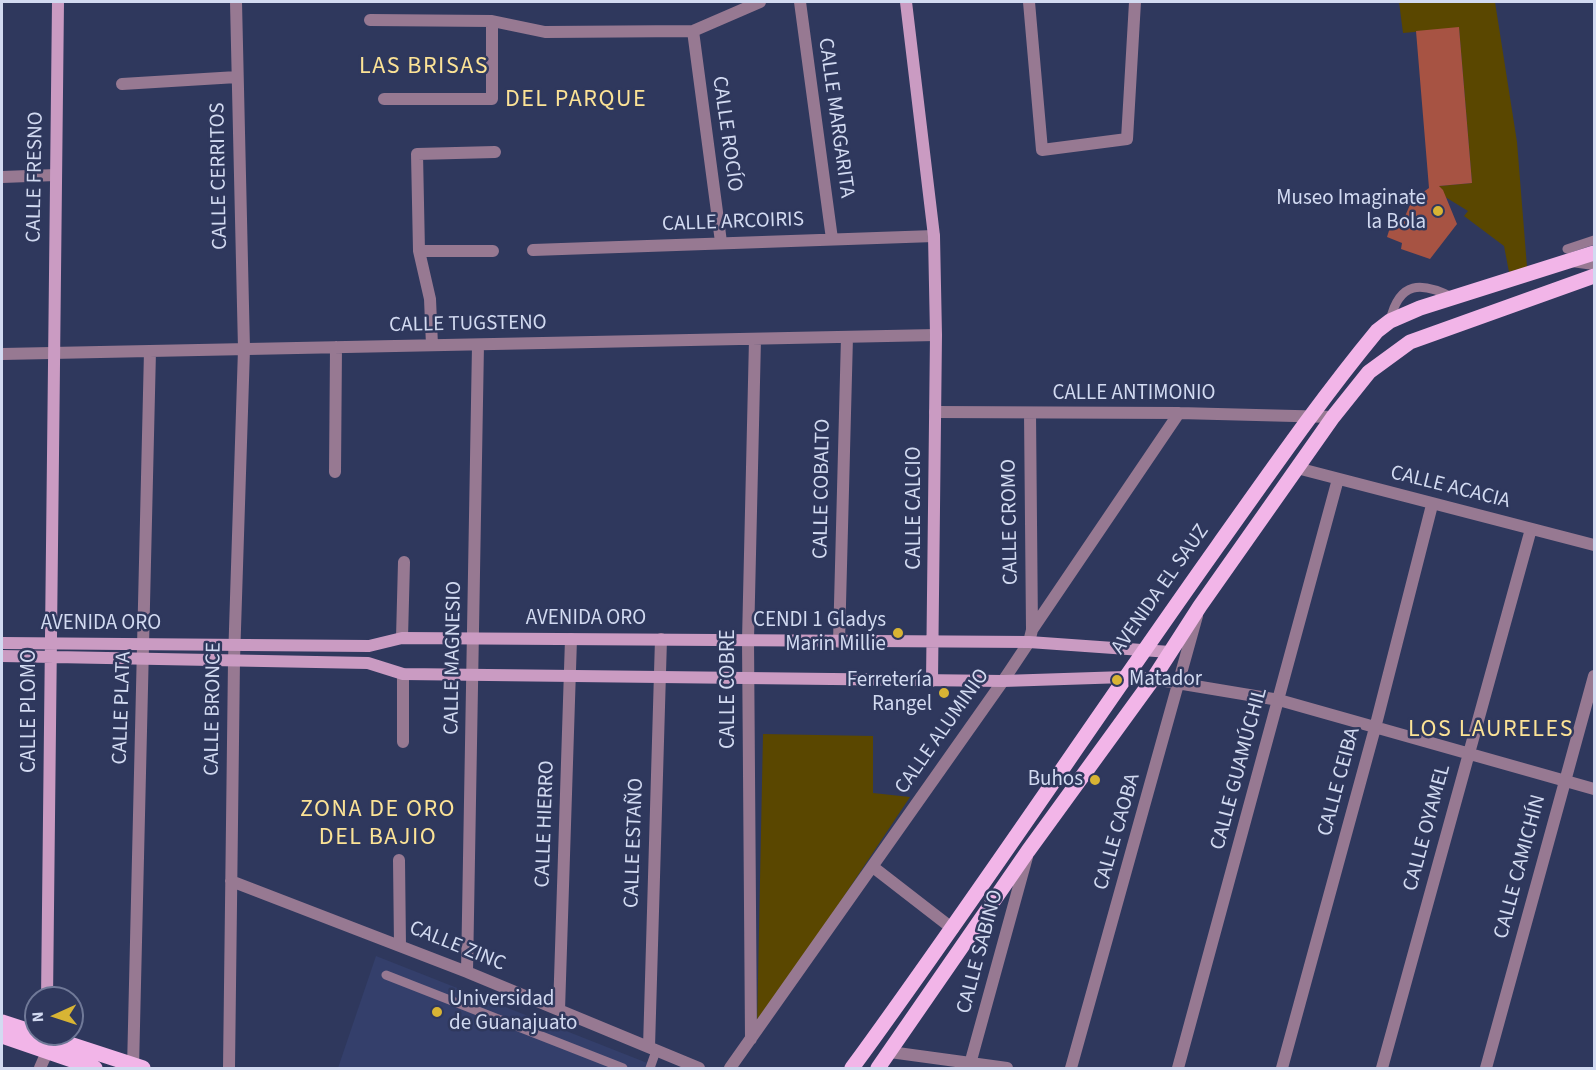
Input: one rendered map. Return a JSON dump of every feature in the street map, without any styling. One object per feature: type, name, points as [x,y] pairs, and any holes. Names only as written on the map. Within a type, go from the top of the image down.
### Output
[{"type":"main road","name":"CALLE FRESNO","points":[[54,353],[58,2]]},
{"type":"main road","name":"CALLE CALCIO","points":[[906,2],[934,236],[936,335],[932,681]]},
{"type":"main road","name":"AVENIDA EL SAUZ","points":[[852,1068],[953,929],[1144,649],[1311,416],[1377,331],[1390,321],[1420,308],[1454,298],[1567,255],[1594,253]]},
{"type":"main road","name":"AVENIDA EL SAUZ","points":[[878,1068],[1028,851],[1153,679],[1200,606],[1297,468],[1369,372],[1410,342],[1594,276]]},
{"type":"main road","name":"CALLE PLOMO","points":[[47,986],[54,353]]},
{"type":"main road","name":"AVENIDA ORO","points":[[2,643],[369,646],[402,638],[934,642],[1031,636],[1170,652]]},
{"type":"main road","name":"AVENIDA ORO","points":[[2,656],[368,663],[403,674],[571,674],[932,681],[1125,677],[1153,679]]},
{"type":"main road","points":[[2,1022],[24,1031]]},
{"type":"main road","points":[[2,1036],[24,1038]]},
{"type":"main road","points":[[56,1046],[95,1068]]},
{"type":"main road","points":[[64,1046],[136,1067]]},
{"type":"street","name":"CALLE CERRITOS","points":[[236,2],[244,349]]},
{"type":"street","points":[[370,20],[492,21],[544,32],[693,31],[760,2]]},
{"type":"street","name":"CALLE MARGARITA","points":[[800,2],[831,239]]},
{"type":"street","points":[[1029,2],[1042,150],[1127,140],[1135,2]]},
{"type":"street","points":[[384,99],[492,99],[492,21]]},
{"type":"street","name":"CALLE ROCÍO","points":[[693,31],[721,242]]},
{"type":"street","points":[[122,84],[237,77]]},
{"type":"street","points":[[432,345],[430,298],[419,251],[417,154],[495,152]]},
{"type":"street","points":[[2,177],[56,175]]},
{"type":"street","name":"CALLE ARCOIRIS","points":[[533,250],[934,236]]},
{"type":"street","points":[[419,251],[494,251]]},
{"type":"street","points":[[1567,255],[1594,264]]},
{"type":"street","name":"CALLE TUGSTENO","points":[[2,354],[936,335]]},
{"type":"street","name":"CALLE COBALTO","points":[[839,642],[847,337]]},
{"type":"street","name":"CALLE COBRE","points":[[751,1039],[748,640],[755,339]]},
{"type":"street","name":"CALLE MAGNESIO","points":[[467,972],[478,345]]},
{"type":"street","points":[[335,472],[336,348]]},
{"type":"street","name":"CALLE BRONCE","points":[[229,1068],[234,660],[244,349]]},
{"type":"street","name":"CALLE PLATA","points":[[136,1067],[150,351]]},
{"type":"street","name":"CALLE ANTIMONIO","points":[[935,412],[1179,413],[1333,417]]},
{"type":"street","name":"CALLE CROMO","points":[[1030,413],[1031,636]]},
{"type":"street","name":"CALLE ALUMINIO","points":[[730,1068],[1003,681],[1179,413]]},
{"type":"street","name":"CALLE ACACIA","points":[[1297,468],[1432,505],[1594,545]]},
{"type":"street","name":"CALLE GUAMÚCHIL","points":[[1178,1068],[1338,479]]},
{"type":"street","name":"CALLE CEIBA","points":[[1282,1068],[1375,728],[1432,505]]},
{"type":"street","name":"CALLE OYAMEL","points":[[1382,1068],[1531,529]]},
{"type":"street","points":[[402,638],[404,562]]},
{"type":"street","name":"CALLE CAOBA","points":[[1071,1068],[1200,606]]},
{"type":"street","name":"CALLE HIERRO","points":[[559,1010],[572,639]]},
{"type":"street","name":"CALLE ESTAÑO","points":[[652,1049],[661,639]]},
{"type":"street","points":[[403,674],[403,742]]},
{"type":"street","name":"CALLE CAMICHÍN","points":[[1486,1068],[1594,676]]},
{"type":"street","points":[[1153,679],[1279,700],[1594,789]]},
{"type":"street","name":"CALLE SABINO","points":[[970,1064],[1028,851]]},
{"type":"street","points":[[399,860],[400,946]]},
{"type":"street","points":[[873,867],[953,929]]},
{"type":"street","name":"CALLE ZINC","points":[[231,881],[467,972],[699,1068]]},
{"type":"street","points":[[40,1068],[46,1046]]},
{"type":"street","points":[[890,1052],[1007,1068]]},
{"type":"lane","points":[[1567,255],[1594,240]]},
{"type":"lane","points":[[1390,321],[1397,299],[1412,288],[1428,288],[1454,298]]},
{"type":"lane","points":[[386,975],[623,1068]]},
{"type":"lane","points":[[650,1068],[652,1049]]},
{"type":"shaded area","points":[[1399,2],[1495,2],[1517,142],[1527,267],[1509,272],[1504,246],[1464,216],[1468,211],[1429,187],[1472,183],[1459,28],[1403,33]]},
{"type":"shaded area","points":[[763,734],[873,736],[873,793],[910,797],[757,1027]]},
{"type":"shaded area","name":"Universidad de Guanajuato","points":[[376,956],[660,1068],[338,1068]]},
{"type":"building","points":[[1459,27],[1472,183],[1439,186],[1443,190],[1457,224],[1430,259],[1401,249],[1402,243],[1387,237],[1393,218],[1403,221],[1412,200],[1429,188],[1416,31]]},
{"type":"place","name":"Museo Imaginate la Bola","points":[[1438,211]]},
{"type":"place","name":"CENDI 1 Gladys Marin Millie","points":[[898,633]]},
{"type":"place","name":"Matador","points":[[1117,680]]},
{"type":"place","name":"Ferretería Rangel","points":[[944,693]]},
{"type":"place","name":"Buhos","points":[[1095,780]]},
{"type":"place","name":"Universidad de Guanajuato","points":[[437,1012]]},
{"type":"district","name":"LAS BRISAS","points":[[424,68]]},
{"type":"district","name":"DEL PARQUE","points":[[576,101]]},
{"type":"district","name":"LOS LAURELES","points":[[1491,731]]},
{"type":"district","name":"ZONA DE ORO DEL BAJIO","points":[[378,825]]}]
